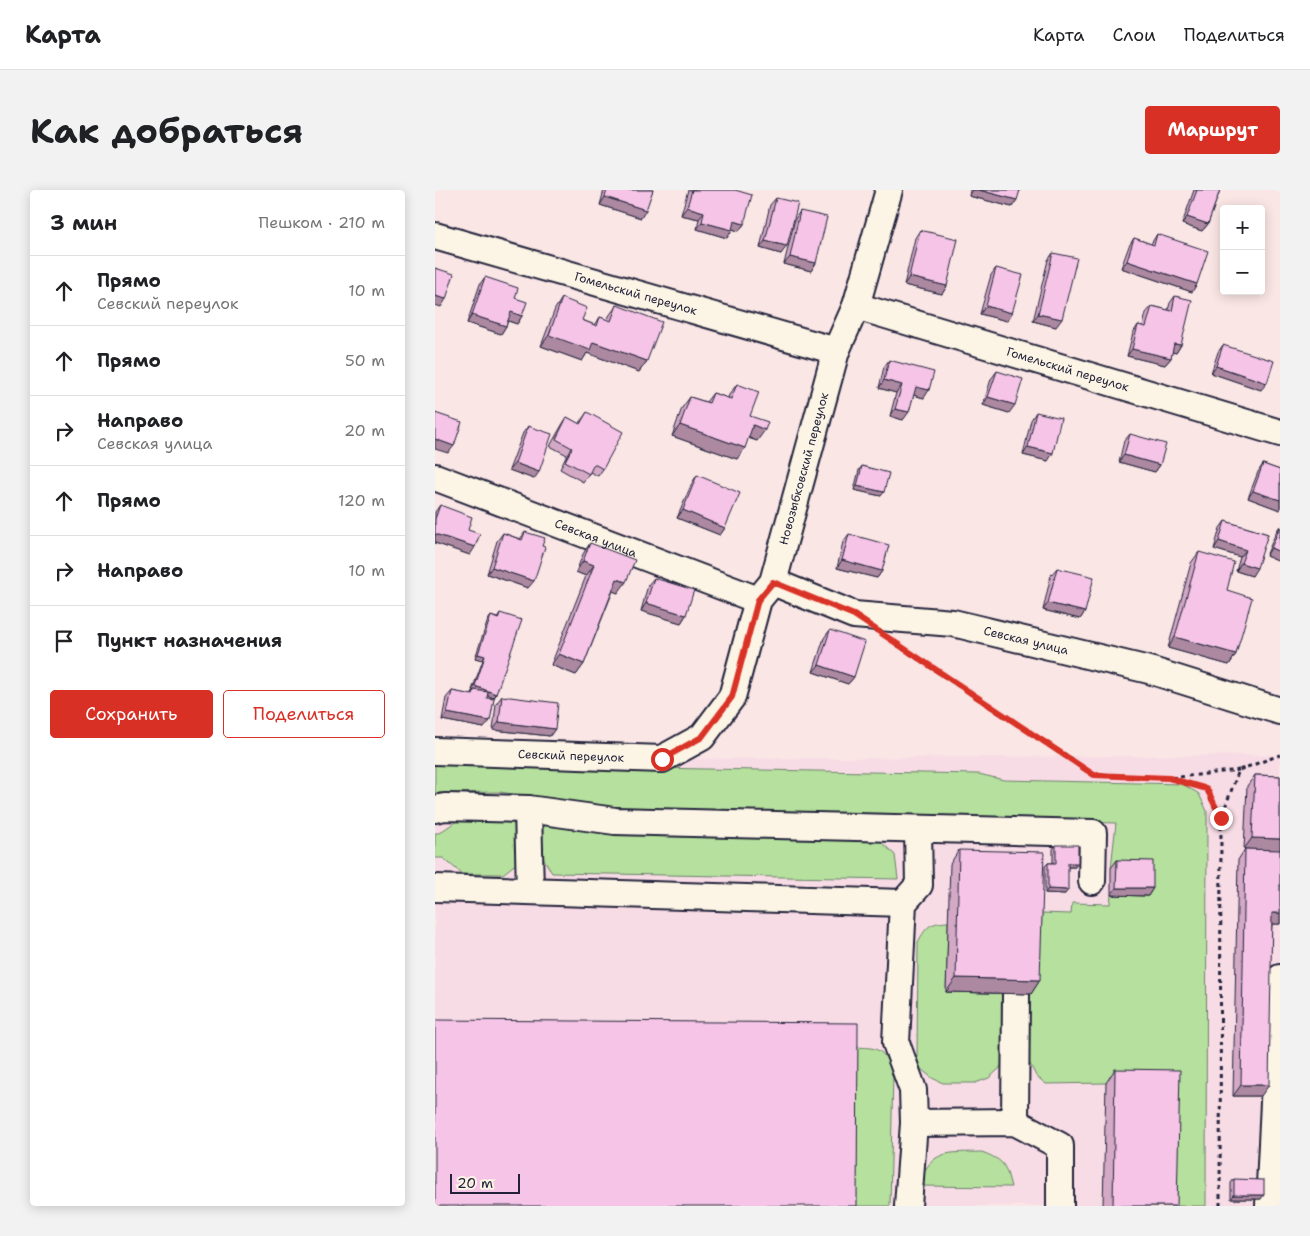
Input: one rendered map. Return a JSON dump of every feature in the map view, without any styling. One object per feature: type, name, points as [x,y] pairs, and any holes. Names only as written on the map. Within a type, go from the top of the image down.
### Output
[{"type":"street","name":"Новозыбковский переулок","points":[[702,737],[732,697],[836,351],[856,306],[889,190]]},
{"type":"street","name":"Гомельский переулок","points":[[435,236],[836,351]]},
{"type":"street","name":"Гомельский переулок","points":[[856,306],[1280,433]]},
{"type":"street","name":"Севская улица","points":[[435,477],[765,591],[854,615],[953,623],[1149,670],[1280,711]]},
{"type":"street","name":"Севский переулок","points":[[435,751],[662,759],[702,737]]},
{"type":"street","points":[[435,809],[445,807],[529,809],[615,822],[1093,834],[1092,881]]},
{"type":"street","points":[[529,809],[530,891]]},
{"type":"street","points":[[908,1206],[913,1090],[896,1044],[903,903],[919,886],[918,829]]},
{"type":"street","points":[[435,888],[903,903]]},
{"type":"street","points":[[1269,1206],[1277,1094],[1280,978]]},
{"type":"street","points":[[1015,1122],[1016,994]]},
{"type":"street","points":[[913,1124],[1015,1122],[1060,1146],[1060,1206]]},
{"type":"path","points":[[895,643],[1094,775],[1169,778],[1239,770],[1280,755]]},
{"type":"path","points":[[1220,1206],[1221,818],[1239,770]]},
{"type":"path","points":[[1169,778],[1207,789],[1221,818]]},
{"type":"shaded area","points":[[1280,755],[1280,1206],[435,1206],[435,757],[693,759]]},
{"type":"green space","points":[[435,764],[979,774],[1004,780],[1183,784],[1199,794],[1207,811],[1206,1206],[1168,1206],[1106,1083],[1046,1084],[1036,1076],[1029,1062],[1028,1000],[1031,994],[1041,913],[1071,914],[1072,903],[1110,904],[1111,895],[1147,896],[1111,868],[1116,823],[620,811],[500,792],[435,793]]},
{"type":"green space","points":[[507,816],[518,829],[518,862],[503,874],[462,874],[443,858],[435,858],[435,833],[439,833],[461,818]]},
{"type":"green space","points":[[544,822],[878,839],[895,855],[898,879],[552,873],[541,854],[537,831]]},
{"type":"green space","points":[[948,922],[946,992],[1007,993],[1007,1056],[999,1069],[989,1078],[975,1083],[943,1083],[932,1078],[921,1069],[917,1058],[918,942],[929,926]]},
{"type":"green space","points":[[848,1047],[877,1050],[885,1057],[893,1073],[890,1206],[847,1206]]},
{"type":"green space","points":[[959,1152],[982,1152],[1003,1164],[1011,1187],[918,1186],[929,1165],[942,1155]]},
{"type":"building","points":[[607,190],[653,190],[646,210],[605,197]]},
{"type":"building","points":[[692,190],[735,190],[752,195],[744,224],[734,221],[732,230],[702,222],[704,212],[687,207]]},
{"type":"building","points":[[979,190],[1020,190],[1017,200]]},
{"type":"building","points":[[1197,190],[1220,190],[1208,224],[1187,217]]},
{"type":"building","points":[[776,198],[798,203],[787,246],[765,241]]},
{"type":"building","points":[[800,211],[827,217],[816,263],[790,257]]},
{"type":"building","points":[[920,230],[958,239],[947,286],[909,277]]},
{"type":"building","points":[[1157,234],[1208,251],[1197,284],[1127,261],[1134,238],[1154,245]]},
{"type":"building","points":[[1053,253],[1077,258],[1062,319],[1038,314]]},
{"type":"building","points":[[435,268],[454,274],[446,299],[435,296]]},
{"type":"building","points":[[996,268],[1023,275],[1012,313],[986,306]]},
{"type":"building","points":[[485,277],[518,288],[515,298],[527,302],[522,316],[511,312],[506,326],[472,315]]},
{"type":"building","points":[[1175,296],[1192,300],[1181,345],[1174,344],[1171,358],[1132,349],[1138,325],[1146,327],[1152,306],[1172,311]]},
{"type":"building","points":[[562,298],[587,308],[582,320],[597,326],[600,317],[611,321],[617,305],[662,322],[647,361],[593,342],[590,350],[549,335]]},
{"type":"building","points":[[1223,345],[1274,361],[1267,383],[1216,366]]},
{"type":"building","points":[[889,360],[934,372],[929,390],[916,387],[909,412],[895,409],[902,385],[884,380]]},
{"type":"building","points":[[997,371],[1023,379],[1015,405],[988,397]]},
{"type":"building","points":[[737,384],[759,392],[750,416],[768,422],[765,430],[753,425],[745,448],[680,425],[690,397],[709,403],[713,393],[731,399]]},
{"type":"building","points":[[587,412],[623,432],[603,469],[594,464],[589,474],[565,461],[572,448],[556,439],[567,417],[580,424]]},
{"type":"building","points":[[1036,412],[1061,418],[1053,453],[1028,447]]},
{"type":"building","points":[[435,413],[462,422],[454,446],[435,439]]},
{"type":"building","points":[[528,426],[552,434],[539,472],[515,463]]},
{"type":"building","points":[[1130,434],[1166,444],[1160,465],[1124,455]]},
{"type":"building","points":[[1263,464],[1280,470],[1280,500],[1253,491]]},
{"type":"building","points":[[862,466],[889,473],[884,492],[857,486]]},
{"type":"building","points":[[697,475],[740,493],[725,528],[683,510]]},
{"type":"building","points":[[440,505],[472,517],[468,530],[480,534],[475,547],[435,534],[435,519]]},
{"type":"building","points":[[1225,521],[1268,534],[1257,568],[1241,563],[1246,550],[1219,541]]},
{"type":"building","points":[[1280,527],[1280,552],[1271,548]]},
{"type":"building","points":[[525,532],[545,538],[542,546],[545,547],[534,581],[492,567],[503,533],[522,540]]},
{"type":"building","points":[[849,534],[889,545],[882,571],[842,560]]},
{"type":"building","points":[[590,543],[635,560],[626,582],[617,579],[584,664],[559,654],[594,565],[583,561]]},
{"type":"building","points":[[1199,552],[1234,562],[1227,590],[1252,598],[1236,654],[1175,637]]},
{"type":"building","points":[[1057,568],[1094,577],[1085,612],[1048,603]]},
{"type":"building","points":[[654,578],[694,590],[686,615],[646,603]]},
{"type":"building","points":[[500,613],[522,620],[496,694],[475,686],[485,656],[478,654],[491,616],[498,619]]},
{"type":"building","points":[[830,630],[865,642],[854,677],[819,665]]},
{"type":"building","points":[[474,690],[488,692],[487,698],[494,699],[490,721],[447,713],[452,691],[473,695]]},
{"type":"building","points":[[502,696],[558,703],[555,729],[499,722]]},
{"type":"building","points":[[1255,775],[1280,776],[1280,839],[1252,838]]},
{"type":"building","points":[[1056,845],[1078,845],[1078,863],[1068,863],[1068,890],[1048,889],[1048,863],[1056,863]]},
{"type":"building","points":[[1245,849],[1280,850],[1280,913],[1272,913],[1269,1085],[1241,1085]]},
{"type":"building","points":[[959,850],[1044,852],[1040,980],[956,978]]},
{"type":"building","points":[[1117,860],[1153,861],[1153,888],[1116,888]]},
{"type":"building","points":[[435,1020],[858,1023],[857,1206],[435,1206]]},
{"type":"building","points":[[1115,1069],[1180,1070],[1177,1206],[1113,1206]]},
{"type":"building","points":[[1234,1179],[1264,1180],[1264,1195],[1234,1195]]},
{"type":"route","points":[[662,759],[702,737],[732,697],[758,600],[773,582],[854,615],[1094,775],[1169,778],[1207,789],[1221,818]]}]
